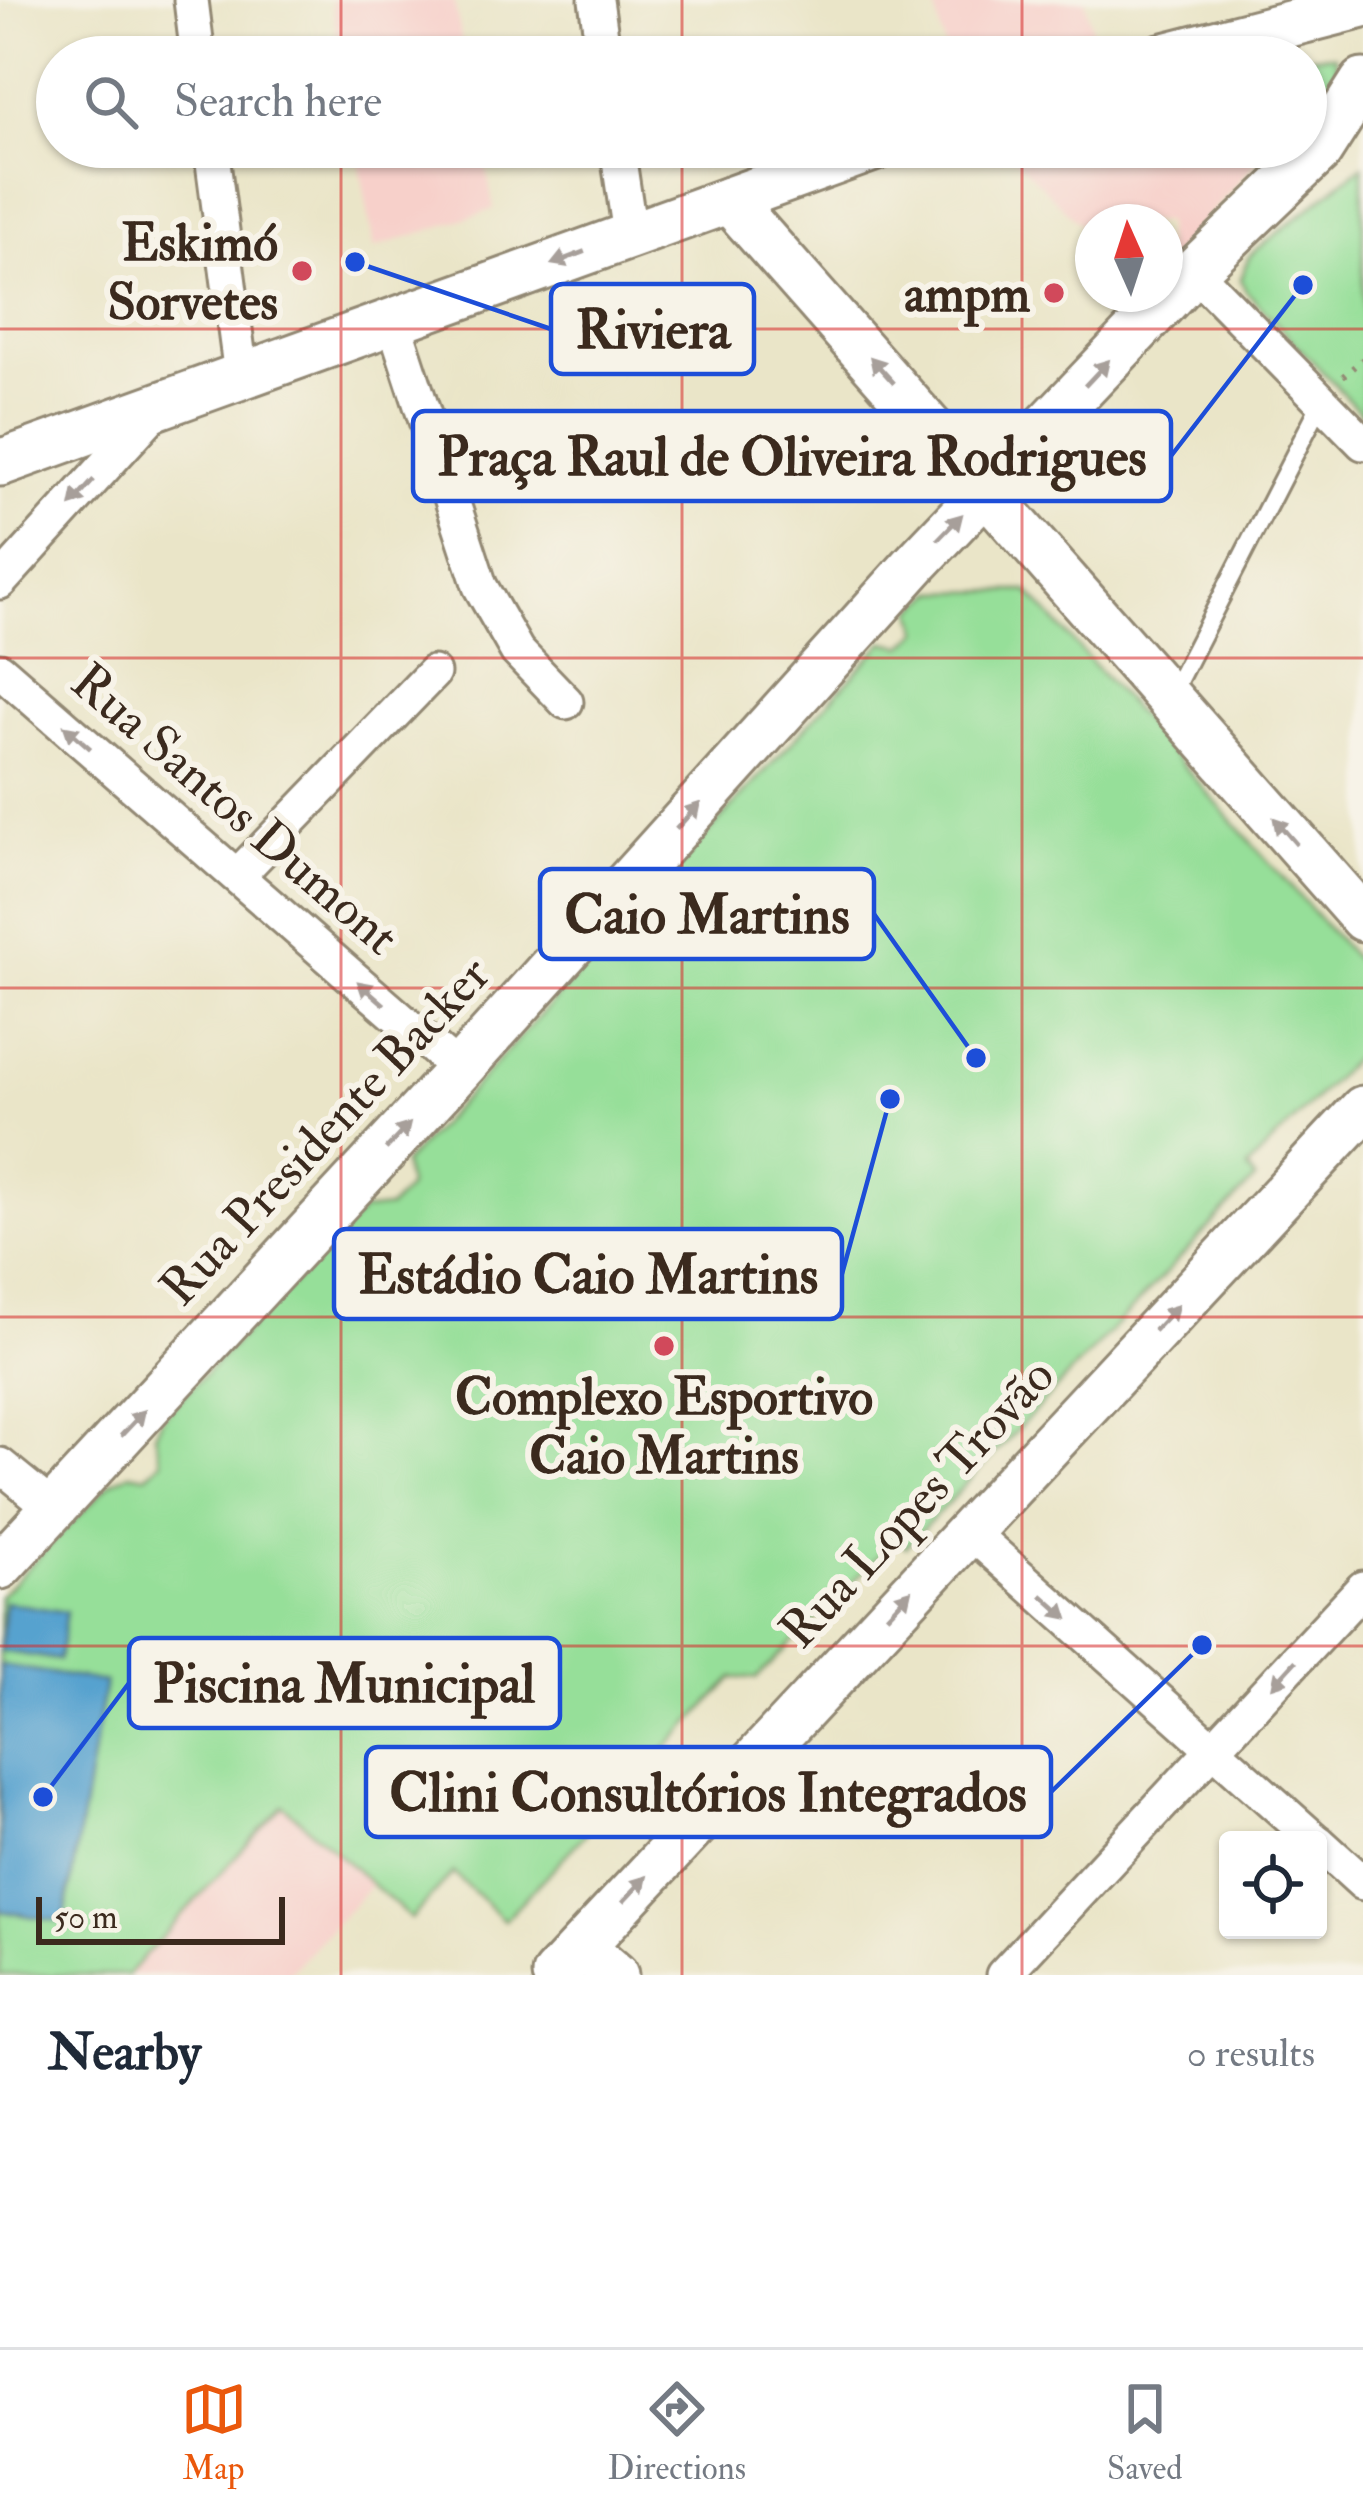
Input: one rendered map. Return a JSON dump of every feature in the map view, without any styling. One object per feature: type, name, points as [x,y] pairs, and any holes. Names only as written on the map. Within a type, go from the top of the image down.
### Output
[{"type":"street","points":[[191,0],[195,36]]},
{"type":"street","points":[[596,0],[601,36]]},
{"type":"street","points":[[1256,36],[1363,5]]},
{"type":"street","name":"Rua Presidente Backer","points":[[1327,124],[1363,82]]},
{"type":"street","points":[[1327,148],[1363,133]]},
{"type":"street","points":[[214,168],[241,375]]},
{"type":"street","points":[[620,168],[630,234]]},
{"type":"street","points":[[0,463],[818,168]]},
{"type":"street","name":"Rua Presidente Backer","points":[[0,1566],[988,489],[1289,168]]},
{"type":"street","points":[[729,200],[1363,918]]},
{"type":"street","points":[[1194,271],[1363,442]]},
{"type":"street","points":[[394,322],[480,586],[518,651],[566,702]]},
{"type":"street","points":[[0,582],[160,405]]},
{"type":"street","name":"Rua Santos Dumont","points":[[0,670],[459,1070]]},
{"type":"street","points":[[237,875],[433,673]]},
{"type":"street","name":"Rua Lopes Trovão","points":[[584,1966],[967,1529],[1363,1109]]},
{"type":"street","points":[[0,1465],[54,1509]]},
{"type":"street","points":[[967,1529],[1306,1831]]},
{"type":"street","points":[[1004,1975],[1363,1588]]},
{"type":"street","points":[[1327,1850],[1363,1883]]},
{"type":"lane","points":[[1169,699],[1322,400]]},
{"type":"shaded area","points":[[331,0],[454,0],[461,36],[337,36]]},
{"type":"shaded area","points":[[933,0],[1085,0],[1093,34],[1086,36],[942,36]]},
{"type":"shaded area","points":[[361,168],[486,168],[494,209],[374,248]]},
{"type":"shaded area","points":[[1024,168],[1251,168],[1183,244],[1183,204],[1075,204],[1075,220]]},
{"type":"shaded area","points":[[283,1804],[372,1884],[288,1975],[126,1975]]},
{"type":"green space","points":[[1327,55],[1335,55],[1338,71],[1327,89]]},
{"type":"green space","points":[[1363,165],[1363,415],[1246,291],[1241,279],[1250,255]]},
{"type":"green space","name":"Complexo Esportivo Caio Martins","points":[[1028,591],[1363,968],[1363,1049],[1247,1169],[1255,1179],[906,1547],[896,1538],[757,1678],[733,1678],[504,1920],[453,1873],[411,1919],[283,1805],[127,1975],[0,1975],[0,1596],[111,1483],[130,1473],[146,1476],[161,1461],[155,1434],[163,1417],[363,1211],[389,1208],[408,1188],[403,1164],[884,642],[904,646],[920,631],[914,610],[935,592]]},
{"type":"water","points":[[5,1602],[66,1612],[59,1660],[0,1651]]},
{"type":"water","points":[[0,1665],[105,1682],[64,1922],[0,1911]]},
{"type":"place","name":"Riviera","points":[[355,262]]},
{"type":"place","name":"Eskimó Sorvetes","points":[[302,271]]},
{"type":"place","name":"Praça Raul de Oliveira Rodrigues","points":[[1303,285]]},
{"type":"place","name":"ampm","points":[[1054,293]]},
{"type":"place","name":"Caio Martins","points":[[976,1058]]},
{"type":"place","name":"Estádio Caio Martins","points":[[890,1099]]},
{"type":"place","name":"Complexo Esportivo Caio Martins","points":[[664,1346]]},
{"type":"place","name":"Clini Consultórios Integrados","points":[[1202,1645]]},
{"type":"place","name":"Piscina Municipal","points":[[43,1797]]}]
